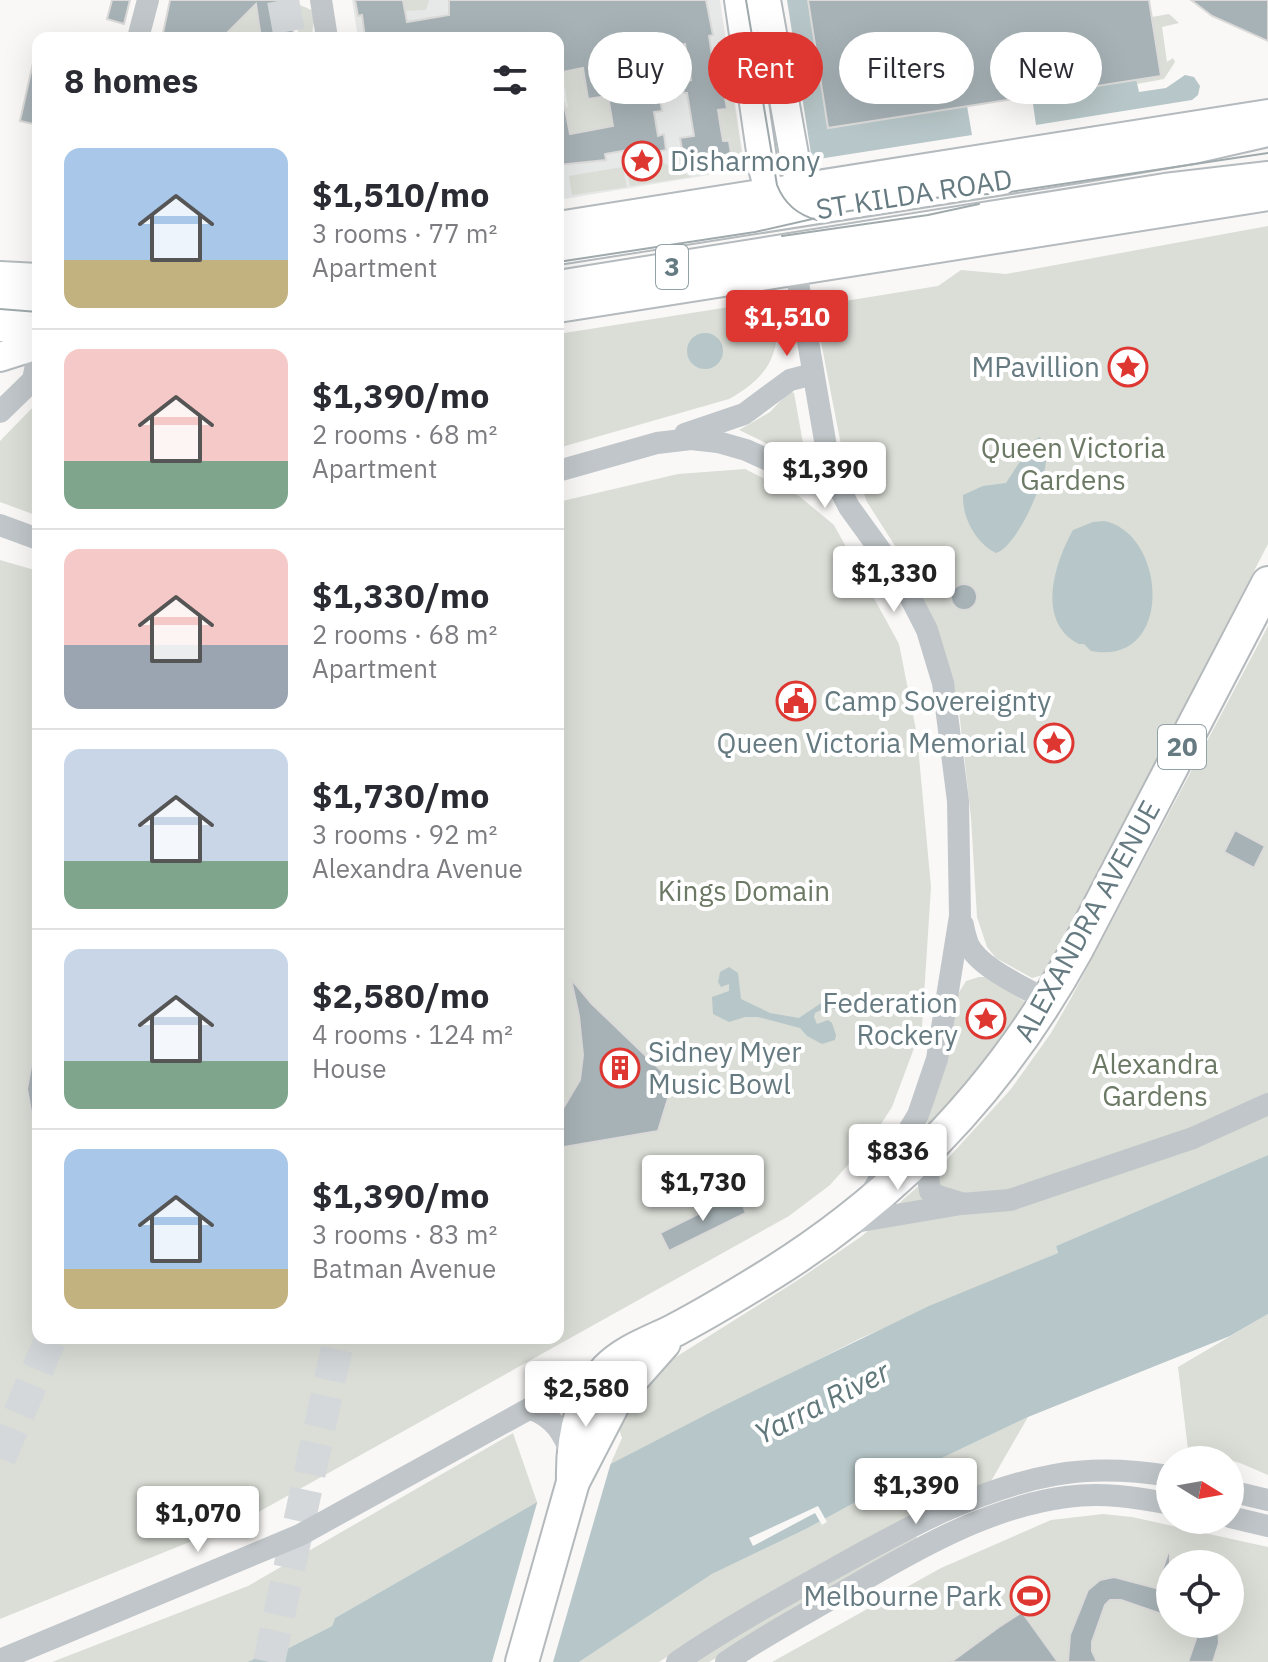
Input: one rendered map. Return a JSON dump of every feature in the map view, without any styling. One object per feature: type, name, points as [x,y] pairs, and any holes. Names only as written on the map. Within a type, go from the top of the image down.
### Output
[{"type":"highway","name":"ALEXANDRA AVENUE","points":[[626,1354],[677,1329],[776,1270],[853,1215],[925,1155],[983,1091],[1048,1001],[1268,583]]},
{"type":"highway","name":"20","points":[[522,1662],[576,1466],[621,1390],[677,1329]]},
{"type":"highway","name":"20","points":[[576,1466],[576,1436],[589,1395],[606,1370],[626,1354]]},
{"type":"main road","points":[[739,0],[786,202]]},
{"type":"main road","points":[[766,0],[793,254]]},
{"type":"main road","name":"ST KILDA ROAD","points":[[564,249],[786,202],[1268,114]]},
{"type":"main road","name":"ST KILDA ROAD","points":[[564,225],[786,202],[1178,151],[1268,132]]},
{"type":"main road","name":"ST KILDA ROAD","points":[[564,307],[793,254],[1176,187],[1268,176]]},
{"type":"main road","name":"ST KILDA ROAD","points":[[564,284],[1268,196]]},
{"type":"main road","points":[[0,276],[32,278]]},
{"type":"main road","points":[[0,300],[32,302]]},
{"type":"main road","points":[[0,327],[32,330]]},
{"type":"main road","points":[[0,357],[32,358]]},
{"type":"street","points":[[140,32],[148,0]]},
{"type":"street","points":[[321,0],[326,32]]},
{"type":"street","points":[[793,254],[828,461],[849,507],[892,565],[925,625],[939,666],[958,801],[960,916],[937,1059],[923,1104],[905,1139],[853,1215]]},
{"type":"street","points":[[564,469],[744,414],[794,377],[813,374]]},
{"type":"street","points":[[0,412],[32,381]]},
{"type":"street","points":[[649,445],[685,439],[718,442],[752,452],[812,480],[833,477]]},
{"type":"street","points":[[0,525],[32,537]]},
{"type":"street","points":[[960,916],[974,953],[993,969],[1048,1001]]},
{"type":"street","points":[[949,991],[964,973],[993,969]]},
{"type":"street","points":[[853,1215],[1010,1200],[1193,1138],[1268,1104]]},
{"type":"street","points":[[925,1155],[930,1191],[961,1204]]},
{"type":"street","name":"ALEXANDRA AVENUE","points":[[0,1660],[300,1535],[626,1354]]},
{"type":"street","points":[[531,1409],[543,1414],[560,1429],[576,1466]]},
{"type":"street","points":[[1119,1496],[1121,1471]]},
{"type":"street","points":[[677,1662],[853,1558],[923,1521],[973,1500],[1054,1475],[1121,1471],[1156,1475]]},
{"type":"street","points":[[1244,1494],[1268,1500]]},
{"type":"street","points":[[726,1662],[878,1571],[962,1528],[1068,1496],[1119,1496],[1156,1502]]},
{"type":"street","points":[[1244,1520],[1268,1526]]},
{"type":"shaded area","points":[[352,0],[720,0],[725,32],[708,32],[708,104],[735,104],[745,169],[564,199],[564,32],[357,32]]},
{"type":"green space","points":[[259,0],[275,1],[259,23],[260,32],[228,32]]},
{"type":"green space","points":[[401,0],[429,0],[426,10],[401,11]]},
{"type":"green space","points":[[293,2],[314,11],[313,32],[298,32]]},
{"type":"green space","points":[[1169,14],[1179,23],[1162,27],[1167,62],[1173,58],[1175,62],[1164,79],[1137,84],[1136,79],[1161,75],[1152,17]]},
{"type":"green space","points":[[583,69],[588,104],[609,104],[610,112],[618,111],[628,149],[601,127],[571,135],[564,120],[564,108],[568,107],[564,72]]},
{"type":"green space","points":[[726,104],[734,104],[744,168],[700,175],[684,166],[719,160],[719,157],[732,154],[730,139],[723,140],[719,111],[727,109]]},
{"type":"green space","points":[[654,158],[691,177],[630,186],[625,165]]},
{"type":"green space","points":[[623,167],[627,187],[572,195],[569,176]]},
{"type":"green space","name":"Queen Victoria Gardens","points":[[1268,226],[1268,544],[1047,970],[1043,975],[1032,978],[996,958],[987,947],[977,917],[971,818],[958,702],[942,643],[913,574],[867,502],[856,472],[842,450],[814,306],[938,286],[961,270],[1006,274]]},
{"type":"green space","points":[[774,300],[777,332],[765,370],[744,390],[729,399],[564,446],[564,333]]},
{"type":"green space","points":[[790,391],[794,393],[805,454],[801,460],[739,430],[770,412]]},
{"type":"green space","points":[[32,408],[32,514],[0,502],[0,441]]},
{"type":"green space","name":"Kings Domain","points":[[745,469],[799,496],[834,525],[899,644],[917,735],[931,887],[922,1027],[892,1107],[872,1138],[830,1185],[789,1216],[564,1342],[564,501],[678,474]]},
{"type":"green space","name":"Kings Domain","points":[[0,560],[32,569],[32,1344],[560,1344],[246,1519],[0,1619]]},
{"type":"green space","name":"Alexandra Gardens","points":[[1268,626],[1268,1155],[1056,1246],[1058,1253],[861,1338],[610,1465],[622,1438],[617,1423],[652,1372],[862,1236],[940,1167],[1011,1089],[1070,1000]]},
{"type":"green space","points":[[987,977],[1027,1003],[989,1061],[929,1126],[927,1123],[946,1061],[958,994],[966,981]]},
{"type":"green space","points":[[1268,1314],[1268,1475],[1244,1465],[1244,1446],[1188,1446],[1178,1367]]},
{"type":"green space","points":[[1028,1417],[990,1483],[709,1630],[659,1662],[579,1662],[712,1574]]},
{"type":"green space","points":[[513,1433],[537,1502],[335,1618],[332,1626],[273,1656],[266,1654],[247,1662],[52,1662],[248,1586]]},
{"type":"green space","name":"Melbourne Park","points":[[1103,1514],[1156,1522],[1156,1534],[1209,1534],[1268,1547],[1268,1662],[772,1662],[941,1568],[1051,1520]]},
{"type":"green space","points":[[915,1535],[918,1540],[709,1662],[692,1662],[754,1624]]},
{"type":"water","points":[[787,0],[808,0],[813,32],[792,32]]},
{"type":"water","points":[[1185,75],[1194,77],[1200,86],[1198,95],[1192,100],[1036,125],[1033,104],[1102,104],[1102,85],[1136,79],[1139,92],[1166,88]]},
{"type":"water","points":[[823,95],[828,127],[967,106],[972,135],[812,160],[803,104],[823,104]]},
{"type":"water","points":[[705,333],[718,338],[723,351],[718,364],[705,369],[692,364],[687,351],[692,338]]},
{"type":"water","points":[[1040,437],[1046,458],[1041,484],[1020,527],[1004,548],[996,553],[982,543],[972,529],[965,512],[963,495],[983,486],[1006,483],[1034,440]]},
{"type":"water","points":[[1104,521],[1125,531],[1140,549],[1150,572],[1153,596],[1149,620],[1137,639],[1118,650],[1091,651],[1066,634],[1057,622],[1053,592],[1060,559],[1073,530]]},
{"type":"water","points":[[729,967],[738,973],[741,999],[770,1013],[799,1018],[827,999],[838,999],[839,1005],[835,1009],[827,1007],[815,1013],[814,1017],[817,1024],[828,1020],[832,1023],[835,1040],[822,1044],[800,1028],[758,1017],[729,1022],[713,1014],[712,997],[729,991],[729,984],[721,987],[718,982],[720,972]]},
{"type":"water","name":"Yarra River","points":[[1268,1155],[1268,1314],[1230,1336],[1028,1417],[902,1477],[806,1529],[712,1574],[579,1662],[247,1662],[266,1654],[273,1656],[332,1626],[335,1618],[537,1502],[723,1406],[929,1306],[1058,1253],[1056,1246]]},
{"type":"pier","points":[[612,1459],[553,1662],[492,1662],[539,1496]]},
{"type":"pier","points":[[818,1506],[827,1522],[822,1525],[815,1513],[753,1546],[749,1538]]},
{"type":"building","points":[[112,0],[130,0],[124,24],[107,19]]},
{"type":"building","points":[[170,0],[285,0],[293,32],[260,32],[256,4],[228,32],[163,32]]},
{"type":"building","points":[[355,0],[403,0],[407,22],[449,15],[449,0],[706,0],[712,32],[708,32],[708,104],[726,104],[727,109],[718,110],[723,141],[729,141],[731,154],[694,164],[693,160],[684,161],[680,138],[694,136],[689,104],[692,104],[692,32],[588,32],[588,99],[583,68],[564,72],[564,32],[364,32],[362,15],[358,16]]},
{"type":"building","points":[[808,0],[1149,0],[1161,76],[1102,85],[1102,32],[990,32],[990,103],[828,128],[823,96],[823,32],[813,32]]},
{"type":"building","points":[[1191,0],[1268,0],[1268,41],[1212,16]]},
{"type":"building","points":[[32,67],[32,124],[20,121]]},
{"type":"building","points":[[564,103],[570,134],[613,126],[609,104],[661,104],[662,111],[654,112],[658,136],[664,134],[666,150],[640,155],[639,148],[605,154],[606,160],[564,164]]},
{"type":"building","points":[[964,584],[973,588],[977,597],[973,606],[964,610],[955,606],[951,597],[955,588]]},
{"type":"building","points":[[1235,830],[1265,846],[1254,868],[1224,852]]},
{"type":"building","name":"Sidney Myer Music Bowl","points":[[571,979],[592,1004],[673,1082],[658,1131],[564,1147],[564,1107],[580,1080],[583,1055]]},
{"type":"building","points":[[32,1061],[32,1117],[27,1089]]},
{"type":"building","points":[[738,1194],[746,1213],[669,1251],[660,1233]]},
{"type":"building","points":[[1114,1577],[1156,1588],[1156,1612],[1121,1600],[1110,1600],[1105,1605],[1092,1642],[1097,1662],[1068,1662],[1070,1635],[1088,1590],[1100,1580]]},
{"type":"building","points":[[1022,1612],[1058,1662],[951,1662],[999,1627]]},
{"type":"building","points":[[1219,1638],[1213,1662],[1188,1662],[1196,1639]]},
{"type":"tunnel","points":[[283,0],[289,32]]},
{"type":"tunnel","points":[[0,1458],[48,1344]]},
{"type":"tunnel","points":[[269,1662],[338,1344]]},
{"type":"tram line","points":[[746,0],[777,185],[792,207],[817,220]]},
{"type":"tram line","points":[[564,261],[755,232],[843,212],[933,198],[1003,193],[1268,153]]},
{"type":"tram line","points":[[782,236],[928,215],[979,204]]},
{"type":"tram line","points":[[0,309],[32,312]]},
{"type":"place","name":"Disharmony","points":[[642,161]]},
{"type":"place","name":"MPavillion","points":[[1128,367]]},
{"type":"place","name":"Camp Sovereignty","points":[[796,701]]},
{"type":"place","name":"Queen Victoria Memorial","points":[[1054,743]]},
{"type":"place","name":"Federation Rockery","points":[[986,1019]]},
{"type":"place","name":"Sidney Myer Music Bowl","points":[[620,1068]]},
{"type":"place","name":"Melbourne Park","points":[[1030,1596]]}]
